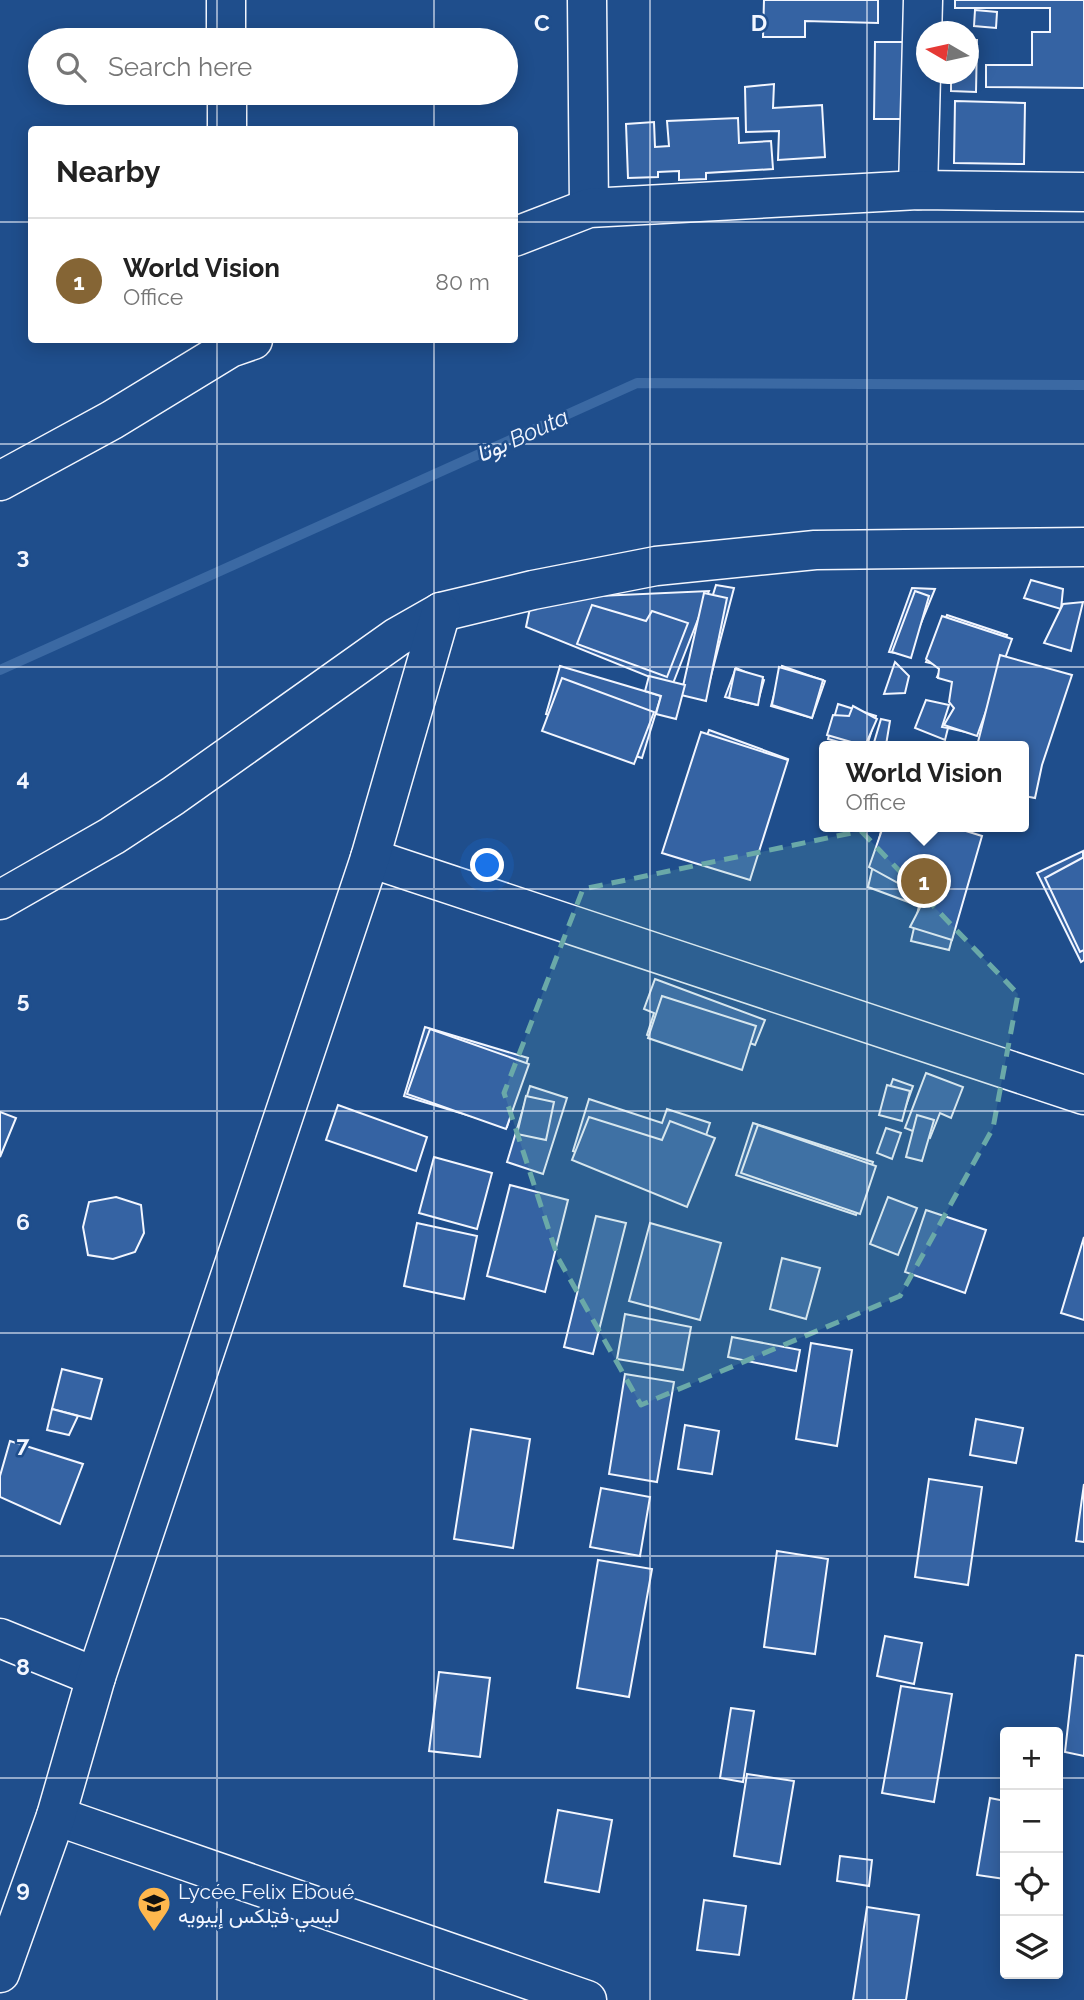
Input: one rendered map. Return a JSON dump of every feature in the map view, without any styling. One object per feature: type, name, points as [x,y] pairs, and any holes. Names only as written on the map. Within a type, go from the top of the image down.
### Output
[{"type":"street","points":[[226,0],[226,28]]},
{"type":"street","points":[[587,0],[589,208]]},
{"type":"street","points":[[918,190],[923,0]]},
{"type":"street","points":[[227,105],[228,126]]},
{"type":"street","points":[[518,235],[589,208],[918,190],[1084,192]]},
{"type":"street","points":[[0,481],[111,420],[236,343]]},
{"type":"street","points":[[0,900],[111,836],[173,796],[397,637],[442,612],[533,590],[656,566],[815,550],[1084,547]]},
{"type":"street","points":[[0,1973],[56,1816],[96,1677],[370,858],[442,612]]},
{"type":"street","points":[[370,858],[1084,1095]]},
{"type":"street","points":[[0,1638],[96,1677]]},
{"type":"street","points":[[56,1816],[587,2000]]},
{"type":"highlighted area","points":[[861,831],[1018,994],[993,1128],[900,1296],[641,1405],[558,1258],[504,1093],[583,889]]},
{"type":"building","points":[[764,0],[878,0],[878,23],[805,21],[805,37],[763,37]]},
{"type":"building","points":[[955,0],[1084,0],[1084,88],[986,87],[986,65],[1032,65],[1032,32],[1050,32],[1050,8],[955,8]]},
{"type":"building","points":[[975,10],[997,12],[996,28],[979,26],[979,21],[974,21]]},
{"type":"building","points":[[875,42],[903,42],[902,119],[874,119]]},
{"type":"building","points":[[774,84],[773,108],[822,105],[825,157],[778,160],[779,131],[746,132],[745,87]]},
{"type":"building","points":[[951,84],[976,84],[976,92],[951,91]]},
{"type":"building","points":[[955,101],[1025,103],[1024,164],[954,163]]},
{"type":"building","points":[[738,118],[739,143],[771,141],[773,169],[706,173],[706,179],[679,180],[679,171],[658,172],[658,177],[628,178],[626,124],[654,122],[655,147],[669,146],[667,121]]},
{"type":"building","points":[[1031,580],[1063,589],[1061,609],[1024,598]]},
{"type":"building","points":[[716,585],[734,588],[707,691],[685,685]]},
{"type":"building","points":[[912,588],[935,589],[908,655],[889,652]]},
{"type":"building","points":[[709,591],[672,686],[526,627],[532,599]]},
{"type":"building","points":[[915,591],[929,596],[911,658],[892,652]]},
{"type":"building","points":[[704,593],[727,598],[706,701],[681,695]]},
{"type":"building","points":[[1083,602],[1071,651],[1044,643],[1063,604]]},
{"type":"building","points":[[592,605],[646,621],[652,611],[688,623],[667,677],[577,644]]},
{"type":"building","points":[[947,615],[1007,635],[975,734],[948,728],[957,712],[951,700],[955,682],[937,677],[942,666],[926,662]]},
{"type":"building","points":[[942,616],[1012,639],[977,736],[944,725],[954,708],[949,702],[952,682],[938,678],[939,669],[926,659]]},
{"type":"building","points":[[1000,655],[1072,675],[1042,765],[1035,798],[1029,797],[1029,741],[978,741]]},
{"type":"building","points":[[895,662],[909,676],[905,693],[884,694]]},
{"type":"building","points":[[560,666],[661,696],[642,758],[594,744],[598,730],[546,714]]},
{"type":"building","points":[[782,666],[825,681],[812,718],[771,706]]},
{"type":"building","points":[[779,667],[823,680],[812,718],[772,705]]},
{"type":"building","points":[[736,668],[764,680],[757,705],[725,697]]},
{"type":"building","points":[[735,669],[763,677],[758,705],[729,698]]},
{"type":"building","points":[[649,676],[685,685],[676,719],[656,714],[661,696],[645,691]]},
{"type":"building","points":[[562,678],[654,712],[634,764],[542,731]]},
{"type":"building","points":[[926,700],[949,705],[942,727],[948,728],[945,740],[915,728]]},
{"type":"building","points":[[838,704],[876,716],[868,741],[828,739]]},
{"type":"building","points":[[853,706],[877,719],[867,741],[848,741],[827,735],[833,715],[849,716]]},
{"type":"building","points":[[881,719],[890,721],[887,741],[874,741]]},
{"type":"building","points":[[709,730],[788,759],[747,868],[669,838]]},
{"type":"building","points":[[701,732],[788,760],[750,880],[662,853]]},
{"type":"building","points":[[881,832],[909,832],[975,853],[949,950],[911,941],[919,906],[868,887]]},
{"type":"building","points":[[881,832],[969,832],[982,836],[952,940],[910,927],[925,898],[869,867]]},
{"type":"building","points":[[1083,851],[1084,960],[1081,962],[1037,873]]},
{"type":"building","points":[[1084,857],[1084,950],[1080,952],[1045,878]]},
{"type":"building","points":[[655,979],[765,1020],[755,1045],[704,1026],[699,1040],[682,1034],[678,1046],[647,1035],[654,1013],[644,1009]]},
{"type":"building","points":[[662,996],[756,1026],[742,1070],[648,1038]]},
{"type":"building","points":[[425,1027],[528,1058],[507,1127],[404,1096]]},
{"type":"building","points":[[430,1029],[529,1064],[506,1129],[407,1094]]},
{"type":"building","points":[[926,1073],[963,1087],[951,1118],[940,1113],[930,1138],[905,1128]]},
{"type":"building","points":[[893,1079],[913,1086],[904,1111],[884,1105]]},
{"type":"building","points":[[887,1085],[910,1091],[902,1121],[879,1115]]},
{"type":"building","points":[[530,1086],[567,1098],[543,1174],[507,1162]]},
{"type":"building","points":[[526,1096],[554,1102],[546,1140],[517,1134]]},
{"type":"building","points":[[589,1099],[662,1123],[667,1109],[710,1123],[689,1189],[573,1151]]},
{"type":"building","points":[[338,1105],[427,1137],[416,1171],[326,1140]]},
{"type":"building","points":[[0,1112],[16,1118],[0,1157]]},
{"type":"building","points":[[917,1115],[934,1120],[922,1161],[906,1157]]},
{"type":"building","points":[[589,1117],[662,1140],[670,1121],[715,1138],[687,1207],[572,1160]]},
{"type":"building","points":[[753,1123],[873,1162],[856,1215],[736,1175]]},
{"type":"building","points":[[758,1125],[876,1166],[860,1214],[741,1173]]},
{"type":"building","points":[[886,1128],[901,1133],[892,1159],[877,1153]]},
{"type":"building","points":[[434,1157],[492,1173],[477,1229],[419,1213]]},
{"type":"building","points":[[510,1185],[568,1200],[545,1292],[487,1276]]},
{"type":"building","points":[[116,1197],[141,1205],[144,1233],[135,1252],[113,1259],[88,1255],[83,1227],[89,1202]]},
{"type":"building","points":[[888,1197],[917,1208],[898,1255],[870,1244]]},
{"type":"building","points":[[926,1210],[986,1230],[965,1293],[905,1272]]},
{"type":"building","points":[[596,1216],[626,1223],[593,1354],[564,1347]]},
{"type":"building","points":[[417,1223],[477,1236],[464,1299],[404,1286]]},
{"type":"building","points":[[650,1223],[721,1243],[700,1320],[629,1301]]},
{"type":"building","points":[[1084,1237],[1084,1320],[1061,1313]]},
{"type":"building","points":[[782,1258],[820,1268],[806,1319],[770,1309]]},
{"type":"building","points":[[625,1314],[691,1327],[683,1370],[617,1359]]},
{"type":"building","points":[[732,1337],[800,1350],[796,1371],[728,1357]]},
{"type":"building","points":[[811,1343],[852,1350],[837,1446],[796,1439]]},
{"type":"building","points":[[62,1369],[102,1379],[91,1419],[52,1409]]},
{"type":"building","points":[[625,1374],[674,1382],[657,1482],[609,1474]]},
{"type":"building","points":[[52,1409],[78,1416],[69,1435],[47,1430]]},
{"type":"building","points":[[976,1419],[1023,1428],[1016,1463],[970,1455]]},
{"type":"building","points":[[685,1425],[719,1431],[712,1474],[678,1469]]},
{"type":"building","points":[[471,1429],[530,1439],[513,1548],[454,1539]]},
{"type":"building","points":[[10,1441],[83,1464],[60,1524],[0,1497],[0,1476]]},
{"type":"building","points":[[929,1479],[982,1487],[968,1585],[915,1577]]},
{"type":"building","points":[[1084,1484],[1084,1542],[1076,1541]]},
{"type":"building","points":[[601,1488],[650,1497],[640,1556],[590,1547]]},
{"type":"building","points":[[777,1551],[828,1559],[815,1654],[764,1647]]},
{"type":"building","points":[[598,1560],[652,1569],[629,1697],[577,1688]]},
{"type":"building","points":[[885,1636],[922,1643],[914,1684],[877,1676]]},
{"type":"building","points":[[1076,1655],[1084,1656],[1084,1756],[1065,1752]]},
{"type":"building","points":[[439,1672],[490,1678],[480,1757],[429,1751]]},
{"type":"building","points":[[901,1686],[952,1694],[934,1802],[882,1793]]},
{"type":"building","points":[[731,1708],[754,1711],[743,1782],[720,1778]]},
{"type":"building","points":[[747,1774],[794,1781],[780,1864],[734,1856]]},
{"type":"building","points":[[990,1798],[1000,1800],[1000,1878],[977,1875]]},
{"type":"building","points":[[558,1810],[612,1820],[599,1892],[545,1882]]},
{"type":"building","points":[[840,1856],[872,1860],[869,1886],[837,1881]]},
{"type":"building","points":[[704,1900],[746,1906],[739,1955],[697,1950]]},
{"type":"building","points":[[867,1907],[919,1915],[906,2000],[853,2000]]},
{"type":"waterway","name":"بوتا Bouta","points":[[0,670],[637,383],[1084,385]]},
{"type":"place","name":"World Vision","points":[[924,881]]},
{"type":"place","name":"Lycée Felix Eboué ليسي فيلكس إيبويه","points":[[154,1933]]}]
